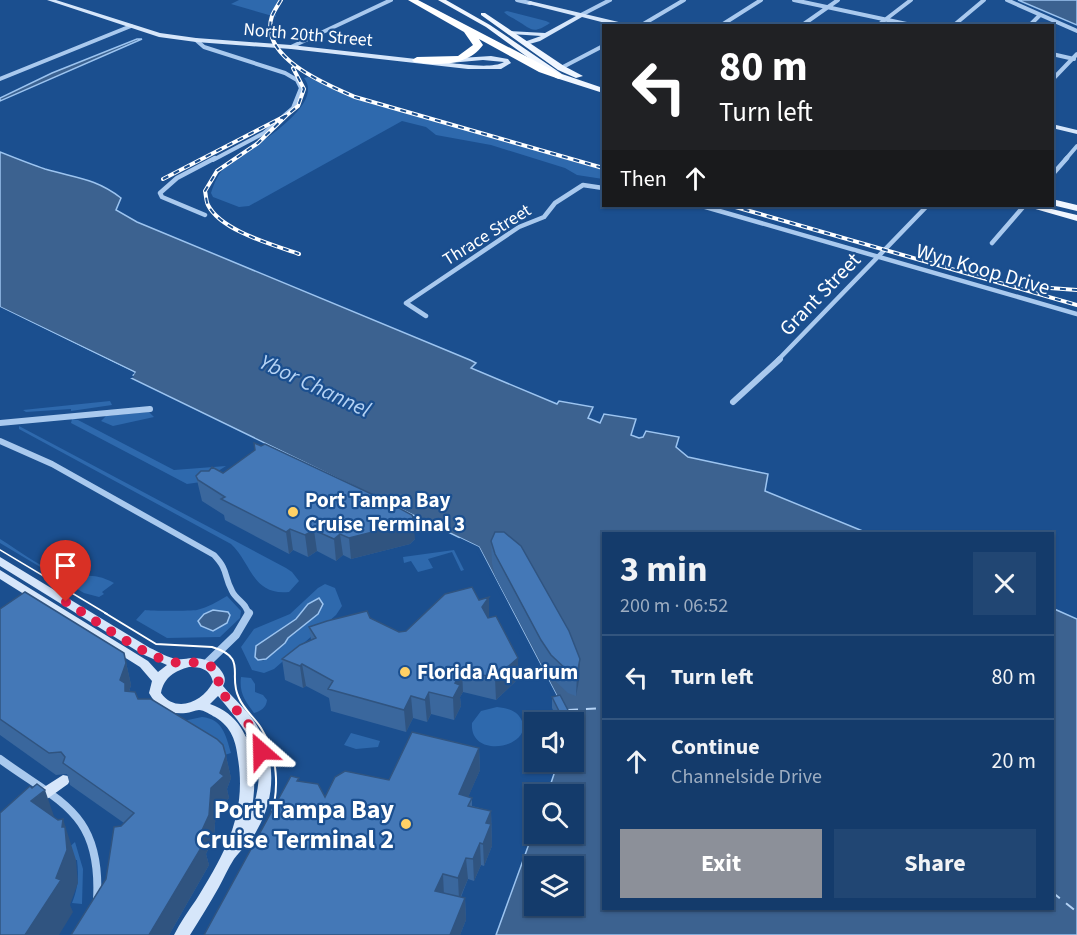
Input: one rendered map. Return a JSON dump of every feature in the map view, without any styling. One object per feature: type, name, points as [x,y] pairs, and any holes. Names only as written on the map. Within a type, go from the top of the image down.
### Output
[{"type":"highway","points":[[412,0],[542,70],[560,72]]},
{"type":"highway","points":[[417,60],[448,59],[471,53],[478,45],[468,31]]},
{"type":"main road","points":[[441,0],[468,14],[560,72],[602,91]]},
{"type":"main road","points":[[456,0],[511,32],[560,72],[602,85]]},
{"type":"main road","points":[[468,14],[481,17],[514,40],[526,43]]},
{"type":"main road","points":[[1054,202],[1077,208]]},
{"type":"main road","points":[[1034,207],[1077,218]]},
{"type":"street","name":"North 20th Street","points":[[50,0],[159,35],[486,68],[501,67],[508,63],[506,60],[495,57],[463,61],[417,60]]},
{"type":"street","points":[[291,47],[391,0]]},
{"type":"street","points":[[517,0],[534,2],[619,24]]},
{"type":"street","points":[[526,43],[549,34],[610,0]]},
{"type":"street","points":[[643,24],[684,0]]},
{"type":"street","points":[[723,24],[761,0]]},
{"type":"street","points":[[794,0],[907,24]]},
{"type":"street","points":[[804,24],[838,0]]},
{"type":"street","points":[[880,24],[911,0]]},
{"type":"street","points":[[955,24],[984,0]]},
{"type":"street","points":[[1007,0],[1077,31]]},
{"type":"street","points":[[1031,24],[1040,15]]},
{"type":"street","points":[[0,79],[131,26]]},
{"type":"street","points":[[511,32],[529,35],[549,34]]},
{"type":"street","points":[[196,40],[204,46],[285,73],[297,80],[301,88],[292,108],[264,133],[177,178],[160,193],[162,197],[205,215]]},
{"type":"street","points":[[560,72],[602,47]]},
{"type":"street","points":[[1054,54],[1075,59]]},
{"type":"street","points":[[1054,78],[1075,59],[1077,54]]},
{"type":"street","points":[[1054,126],[1077,132]]},
{"type":"street","points":[[1054,173],[1077,146]]},
{"type":"street","name":"Thrace Street","points":[[426,316],[406,303],[519,227],[544,217],[555,203],[583,185],[602,188]]},
{"type":"street","name":"Wyn Koop Drive","points":[[706,207],[1077,314]]},
{"type":"street","name":"Grant Street","points":[[734,402],[777,362],[926,207]]},
{"type":"street","points":[[992,243],[1023,207]]},
{"type":"street","points":[[0,423],[150,409]]},
{"type":"street","points":[[0,441],[52,464],[221,560],[232,592],[244,603],[249,613],[236,635],[206,664]]},
{"type":"street","points":[[0,561],[146,651],[167,661],[180,664]]},
{"type":"street","points":[[0,574],[144,664],[157,682],[158,699],[171,708]]},
{"type":"street","points":[[144,701],[157,682],[171,668],[180,664],[198,662],[216,671],[219,682],[214,694],[198,705],[180,709],[171,708],[152,715]]},
{"type":"street","points":[[218,688],[243,716],[256,737],[261,751],[265,781],[265,795],[257,818],[242,844],[230,854]]},
{"type":"street","points":[[182,935],[230,854],[247,799],[248,782],[243,738],[230,720],[218,712],[198,705]]},
{"type":"street","points":[[0,759],[67,804],[80,819],[86,831],[96,872],[98,894],[95,907]]},
{"type":"street","points":[[25,808],[63,780]]},
{"type":"shaded area","points":[[239,0],[280,0],[275,13],[276,17],[231,4]]},
{"type":"shaded area","points":[[504,12],[550,23],[536,30],[532,29]]},
{"type":"shaded area","points":[[308,77],[336,90],[388,107],[602,170],[602,179],[577,175],[565,168],[491,145],[436,135],[426,127],[402,121],[249,206],[239,207],[213,197],[211,193],[214,185],[224,168],[281,127],[304,102],[308,89],[304,78]]},
{"type":"shaded area","points":[[110,401],[112,405],[71,411],[71,409],[26,412],[23,410]]},
{"type":"shaded area","points":[[149,412],[154,417],[113,426],[101,421],[106,416]]},
{"type":"shaded area","points":[[72,419],[174,470],[226,466],[201,482],[187,484],[71,423]]},
{"type":"shaded area","points":[[19,426],[286,568],[299,581],[289,592],[267,589],[254,576],[231,544],[19,429]]},
{"type":"shaded area","points":[[0,539],[58,573],[99,577],[114,583],[99,597],[84,593],[0,543]]},
{"type":"shaded area","points":[[454,550],[464,570],[461,571],[452,552],[428,559],[433,568],[418,572],[411,561],[404,563],[403,557]]},
{"type":"shaded area","points":[[325,584],[335,588],[342,606],[336,615],[274,669],[264,673],[252,670],[241,647],[254,629],[290,614]],"holes":[[[308,604],[285,644],[263,661],[255,657],[256,646],[296,619]]]},
{"type":"shaded area","points":[[227,596],[241,611],[240,618],[220,637],[167,638],[136,620],[145,610],[197,610]]},
{"type":"shaded area","points":[[241,677],[251,678],[255,684],[255,692],[263,695],[267,700],[261,710],[254,713],[245,701],[241,688]]},
{"type":"shaded area","points":[[497,707],[517,713],[523,729],[519,737],[511,743],[490,746],[481,742],[474,735],[472,723],[481,711]]},
{"type":"shaded area","points":[[209,718],[219,725],[231,753],[215,758],[183,721]]},
{"type":"shaded area","points":[[351,733],[380,741],[378,747],[356,749],[344,745]]},
{"type":"shaded area","points":[[75,842],[83,869],[82,904],[72,903],[78,882],[77,860],[73,860],[66,850]]},
{"type":"water","points":[[1018,0],[1077,0],[1077,25]]},
{"type":"water","points":[[142,39],[0,101],[0,98],[52,73]]},
{"type":"water","name":"Ybor Channel","points":[[0,152],[45,169],[102,186],[121,198],[116,210],[137,222],[476,363],[471,368],[557,404],[559,401],[593,407],[588,418],[600,423],[604,414],[636,419],[631,435],[643,437],[646,431],[679,437],[676,447],[688,457],[768,474],[765,491],[865,532],[602,532],[602,910],[1054,910],[1054,609],[1077,619],[1077,935],[496,935],[524,858],[524,916],[584,916],[584,856],[525,856],[529,844],[584,844],[584,784],[551,784],[555,772],[584,772],[584,712],[565,712],[479,547],[131,378],[135,372],[0,307]]},
{"type":"water","points":[[319,598],[323,604],[318,614],[266,659],[258,660],[255,657],[256,646],[296,619],[308,604]]},
{"type":"water","points":[[213,610],[228,612],[230,615],[227,623],[213,631],[201,626],[198,621],[204,614]]},
{"type":"pier","points":[[0,307],[135,373],[132,375],[134,377],[129,379],[129,373],[0,310]]},
{"type":"pier","points":[[460,538],[479,547],[565,712],[561,712],[476,549],[457,540]]},
{"type":"building","points":[[254,443],[261,446],[265,444],[380,498],[412,515],[413,518],[408,523],[349,538],[340,534],[334,539],[314,530],[305,535],[290,529],[286,532],[221,499],[225,497],[198,480],[196,476],[201,471],[209,471],[212,467],[223,473],[255,450]]},
{"type":"building","points":[[495,532],[504,532],[521,546],[569,631],[580,659],[577,674],[568,671],[551,655],[541,640],[495,554],[491,541]]},
{"type":"building","name":"Florida Aquarium","points":[[472,587],[479,600],[489,597],[482,607],[488,618],[496,616],[518,658],[495,678],[462,670],[455,683],[460,685],[453,698],[429,692],[425,700],[411,696],[404,710],[328,689],[333,681],[302,664],[300,666],[282,659],[300,645],[316,638],[309,627],[367,611],[370,618],[399,632],[406,631],[445,594]]},
{"type":"building","points":[[25,592],[124,653],[126,663],[120,680],[125,683],[125,691],[135,692],[138,699],[151,699],[217,739],[223,745],[226,756],[220,773],[224,776],[211,788],[209,815],[199,837],[201,838],[199,842],[204,843],[149,935],[71,935],[106,879],[114,827],[121,826],[134,813],[63,763],[65,757],[61,752],[49,753],[0,719],[0,609]]},
{"type":"building","points":[[560,695],[569,712],[560,712],[552,697]]},
{"type":"building","points":[[412,732],[479,748],[459,794],[472,798],[468,806],[491,811],[486,823],[491,824],[483,844],[480,843],[473,859],[466,858],[458,878],[443,874],[435,891],[465,898],[450,935],[204,935],[291,776],[299,778],[297,781],[318,784],[325,797],[335,777],[345,771],[389,780]]},
{"type":"building","points":[[37,784],[45,790],[31,801],[58,820],[63,819],[62,827],[65,827],[67,850],[56,878],[61,880],[25,935],[0,935],[0,813],[30,786],[32,788]]},
{"type":"ferry route","points":[[568,710],[602,708]]},
{"type":"ferry route","points":[[1054,894],[1077,912]]},
{"type":"tram line","points":[[0,550],[107,614]]},
{"type":"tram line","points":[[105,613],[156,644],[212,647],[230,656],[234,662],[236,690],[239,698],[267,738],[274,761],[276,785],[270,819]]},
{"type":"railway","points":[[281,0],[272,16],[270,31],[275,44],[298,67],[328,85],[355,97],[602,168]]},
{"type":"railway","points":[[287,115],[298,106],[304,89],[293,68]]},
{"type":"railway","points":[[163,179],[287,115]]},
{"type":"railway","points":[[287,115],[258,143],[217,171],[205,191],[208,205],[224,222],[249,236],[299,254]]},
{"type":"railway","points":[[735,207],[1077,305]]},
{"type":"railway","points":[[1036,287],[1077,290]]},
{"type":"place","name":"Port Tampa Bay Cruise Terminal 3","points":[[293,512]]},
{"type":"place","name":"Florida Aquarium","points":[[405,672]]},
{"type":"place","name":"Port Tampa Bay Cruise Terminal 2","points":[[406,824]]},
{"type":"route","points":[[66,602],[155,656],[180,664],[198,662],[212,667],[219,676],[218,688],[243,716],[256,737],[261,751]]}]
